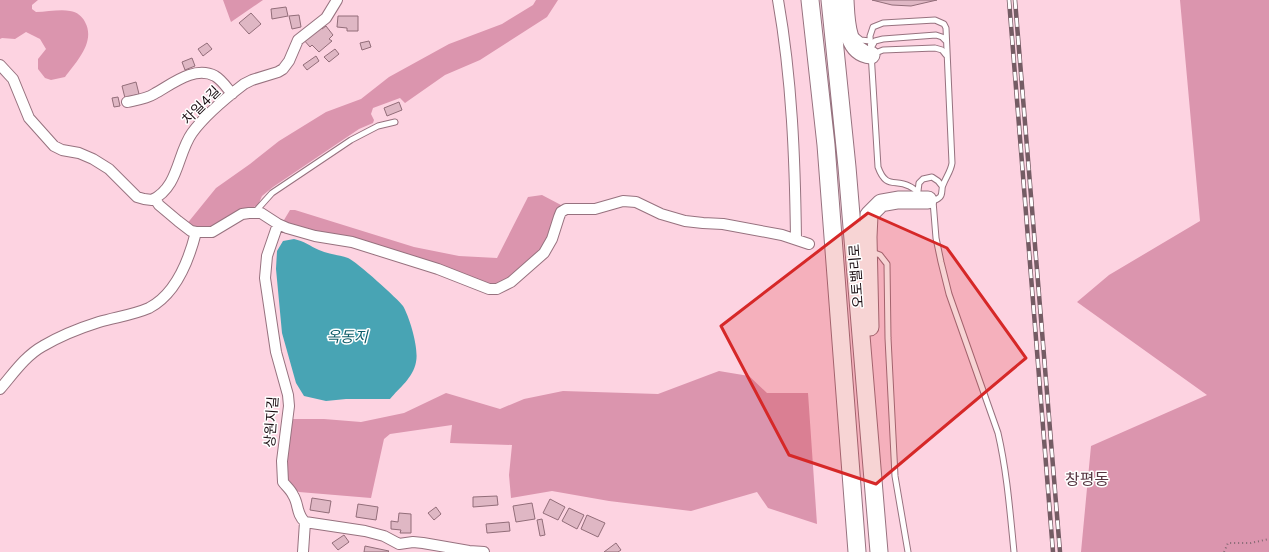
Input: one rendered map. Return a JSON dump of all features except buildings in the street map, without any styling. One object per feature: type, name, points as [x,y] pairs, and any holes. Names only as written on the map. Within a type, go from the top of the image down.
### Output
[{"type":"highway","name":"오토밸리로","points":[[810,0],[826,145],[857,552]]},
{"type":"highway","name":"오토밸리로","points":[[830,0],[847,167],[879,552]]},
{"type":"highway","points":[[844,0],[846,20],[852,44],[864,54],[871,51]]},
{"type":"highway","points":[[869,433],[869,215],[881,204],[898,200],[926,197]]},
{"type":"street","name":"차일4길","points":[[155,199],[172,182],[182,152],[191,134],[204,119],[248,81],[278,72],[283,69],[289,61],[298,40],[326,18],[337,0]]},
{"type":"street","points":[[778,0],[792,110],[795,161],[796,239]]},
{"type":"street","points":[[0,65],[13,79],[29,118],[54,146],[62,150],[79,153],[93,159],[109,169],[137,197],[148,200],[155,199],[159,205],[191,231],[212,232],[242,214],[255,212],[266,216],[278,224],[315,236],[352,242],[392,254],[438,268],[489,288],[497,288],[511,282],[544,253],[552,239],[561,212],[566,209],[595,209],[623,201],[636,202],[661,214],[685,221],[723,224],[796,239],[810,244]]},
{"type":"street","points":[[127,102],[154,95],[182,78],[199,74],[212,75],[216,77],[232,94]]},
{"type":"street","name":"상원지길","points":[[278,224],[267,256],[264,278],[276,352],[288,395],[289,406],[282,461],[282,482],[293,493],[299,515],[305,522]]},
{"type":"street","points":[[0,389],[32,353],[43,346],[99,322],[133,314],[150,307],[163,298],[173,286],[183,269],[196,232]]},
{"type":"street","points":[[303,552],[305,522],[365,530],[384,536],[398,548],[413,542],[484,552]]},
{"type":"lane","points":[[850,0],[853,31],[871,51],[878,52],[883,50],[935,48],[942,50],[947,58]]},
{"type":"lane","points":[[935,20],[944,24],[946,28],[946,42],[952,162],[949,174],[942,186],[942,193],[940,197],[926,197],[906,184],[890,183],[884,179],[878,167],[871,31],[877,24],[935,20]]},
{"type":"lane","points":[[871,51],[875,41],[883,38],[936,35],[942,37],[946,42]]},
{"type":"lane","points":[[255,212],[272,193],[351,140],[378,126],[395,122]]},
{"type":"lane","points":[[942,186],[932,177],[923,179],[919,184],[926,197],[940,262],[949,294],[998,433],[1006,469],[1014,552]]},
{"type":"lane","points":[[872,252],[880,255],[887,264],[888,338],[895,476],[908,552]]},
{"type":"path","points":[[1224,552],[1228,543],[1250,543],[1269,539]]},
{"type":"highlighted area","points":[[868,213],[947,248],[1026,358],[876,484],[789,455],[721,326]]},
{"type":"shaded area","points":[[0,0],[38,0],[32,5],[32,9],[36,12],[66,10],[75,12],[82,18],[88,29],[86,44],[79,58],[65,77],[51,80],[45,78],[38,69],[38,59],[46,49],[40,39],[26,32],[15,39],[0,39]]},
{"type":"shaded area","points":[[223,0],[263,0],[231,22]]},
{"type":"shaded area","points":[[536,0],[558,0],[547,17],[480,60],[445,75],[405,103],[400,98],[373,108],[371,114],[374,120],[373,123],[359,129],[273,187],[262,196],[258,205],[205,231],[186,225],[216,188],[279,141],[326,112],[361,99],[389,77],[449,44],[502,24],[533,5]]},
{"type":"shaded area","points":[[1180,0],[1269,0],[1269,552],[1081,552],[1091,446],[1207,395],[1077,302],[1109,275],[1200,221]]},
{"type":"shaded area","points":[[542,195],[561,205],[561,210],[547,244],[518,273],[497,286],[284,224],[284,220],[290,210],[295,210],[414,247],[459,256],[497,258],[528,197]]},
{"type":"shaded area","points":[[719,371],[749,376],[767,393],[808,393],[817,524],[768,508],[757,492],[691,511],[609,501],[552,491],[511,498],[509,475],[512,445],[450,443],[452,425],[390,434],[384,439],[371,498],[299,492],[288,483],[285,474],[292,419],[324,419],[361,422],[404,413],[446,393],[500,409],[524,399],[563,391],[658,394]]},
{"type":"water","name":"옥동지","points":[[294,239],[322,251],[348,258],[377,281],[403,306],[413,334],[417,356],[414,368],[409,378],[390,399],[346,399],[326,401],[304,396],[296,383],[282,333],[276,269],[277,251],[283,241]]},
{"type":"railway","points":[[1009,0],[1053,552]]},
{"type":"railway","points":[[1015,0],[1060,552]]},
{"type":"district","name":"창평동","points":[[1087,479]]}]
